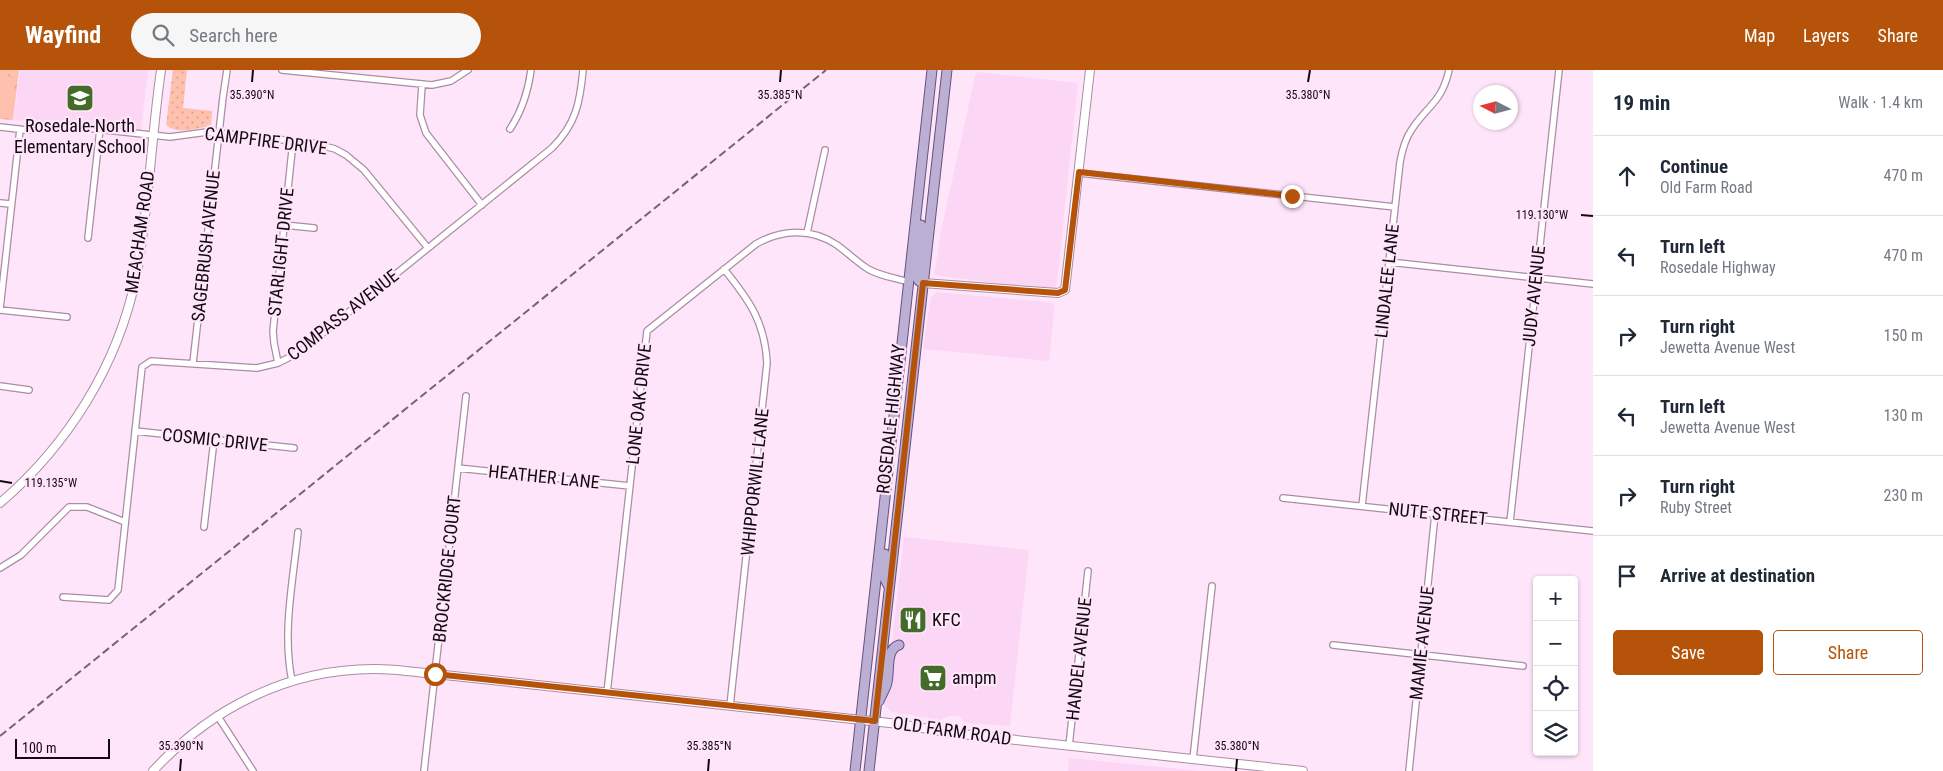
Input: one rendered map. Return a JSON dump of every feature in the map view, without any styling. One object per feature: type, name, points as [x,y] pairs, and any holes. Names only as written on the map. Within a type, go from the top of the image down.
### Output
[{"type":"main road","name":"ROSEDALE HIGHWAY","points":[[855,771],[932,70]]},
{"type":"main road","name":"ROSEDALE HIGHWAY","points":[[869,771],[947,70]]},
{"type":"main road","points":[[923,283],[918,279],[916,271],[929,158],[927,125]]},
{"type":"main road","points":[[909,282],[916,289],[909,360],[912,379]]},
{"type":"main road","points":[[887,484],[890,505],[884,577],[889,587]]},
{"type":"main road","points":[[876,705],[887,684],[891,652],[894,647],[900,645]]},
{"type":"street","name":"MEACHAM ROAD","points":[[0,503],[26,480],[58,443],[86,402],[112,352],[122,326],[136,278],[141,250],[161,70]]},
{"type":"street","name":"SAGEBRUSH AVENUE","points":[[193,364],[227,70]]},
{"type":"street","points":[[282,70],[432,86],[447,82],[468,70]]},
{"type":"street","points":[[510,129],[526,98],[531,70]]},
{"type":"street","name":"COMPASS AVENUE","points":[[63,596],[109,600],[118,590],[142,367],[151,361],[257,368],[278,363],[298,353],[552,148],[567,131],[577,110],[584,70]]},
{"type":"street","points":[[923,283],[1058,293],[1065,290],[1090,70]]},
{"type":"street","name":"LINDALEE LANE","points":[[1362,506],[1400,162],[1406,140],[1417,122],[1438,99],[1449,70]]},
{"type":"street","name":"JUDY AVENUE","points":[[1510,522],[1559,70]]},
{"type":"street","points":[[422,85],[420,115],[426,133],[482,205]]},
{"type":"street","name":"CAMPFIRE DRIVE","points":[[0,127],[38,130],[69,126],[170,136],[207,132],[324,145],[355,161],[428,248]]},
{"type":"street","points":[[88,238],[100,129]]},
{"type":"street","points":[[20,130],[0,310],[67,317]]},
{"type":"street","name":"STARLIGHT DRIVE","points":[[278,363],[273,331],[293,141]]},
{"type":"street","points":[[807,233],[825,150]]},
{"type":"street","points":[[1079,172],[1395,207]]},
{"type":"street","points":[[0,203],[11,204]]},
{"type":"street","points":[[284,225],[314,228]]},
{"type":"street","name":"LONE OAK DRIVE","points":[[607,692],[647,331],[750,248],[765,239],[786,232],[807,233],[829,240],[870,270],[909,282]]},
{"type":"street","points":[[1389,262],[1593,284]]},
{"type":"street","name":"WHIPPORWILL LANE","points":[[724,269],[746,296],[758,319],[763,333],[767,363],[730,706]]},
{"type":"street","points":[[0,386],[28,390]]},
{"type":"street","name":"BROCKRIDGE COURT","points":[[424,771],[466,396]]},
{"type":"street","name":"COSMIC DRIVE","points":[[136,432],[294,448]]},
{"type":"street","points":[[204,527],[214,440]]},
{"type":"street","name":"HEATHER LANE","points":[[458,468],[630,486]]},
{"type":"street","name":"NUTE STREET","points":[[1283,498],[1593,531]]},
{"type":"street","points":[[0,568],[21,555],[69,507],[87,507],[126,522]]},
{"type":"street","name":"MAMIE AVENUE","points":[[1409,771],[1435,514]]},
{"type":"street","points":[[292,681],[288,661],[287,633],[298,532]]},
{"type":"street","name":"HANDEL AVENUE","points":[[1069,746],[1088,571]]},
{"type":"street","points":[[1192,759],[1212,586]]},
{"type":"street","points":[[1333,645],[1523,666]]},
{"type":"street","name":"OLD FARM ROAD","points":[[153,771],[185,739],[217,715],[254,695],[314,675],[354,670],[394,670],[875,721],[952,733],[1303,771]]},
{"type":"street","points":[[217,715],[253,771]]},
{"type":"shaded area","name":"Rosedale-North Elementary School","points":[[20,70],[148,70],[141,130],[14,120]]},
{"type":"shaded area","points":[[976,72],[1078,83],[1056,291],[934,275],[941,231]]},
{"type":"shaded area","points":[[936,292],[1055,303],[1049,361],[923,349],[931,297]]},
{"type":"shaded area","points":[[904,537],[1029,550],[1010,726],[965,723],[959,716],[948,716],[941,720],[892,712],[884,705],[891,684],[895,656],[892,641]]},
{"type":"shaded area","points":[[1069,758],[1200,771],[1068,771]]},
{"type":"green space","points":[[0,70],[19,70],[13,120],[0,119]]},
{"type":"green space","points":[[0,70],[6,70],[15,91],[12,117],[0,116]]},
{"type":"green space","points":[[173,70],[187,70],[183,108],[212,111],[211,126],[176,130],[166,125]]},
{"type":"railway","points":[[0,736],[826,70]]},
{"type":"place","name":"Rosedale-North Elementary School","points":[[80,98]]},
{"type":"place","name":"KFC","points":[[913,620]]},
{"type":"place","name":"ampm","points":[[933,678]]},
{"type":"route","points":[[435,674],[875,721],[923,283],[1058,293],[1065,290],[1079,172],[1292,196]]}]
